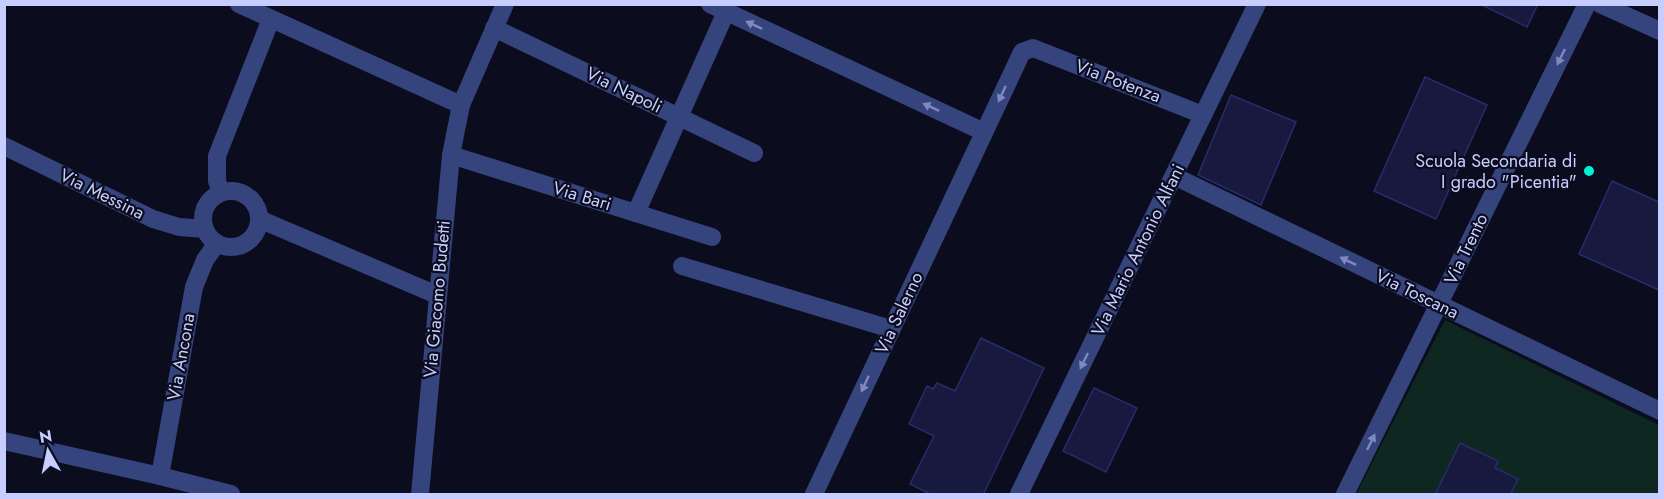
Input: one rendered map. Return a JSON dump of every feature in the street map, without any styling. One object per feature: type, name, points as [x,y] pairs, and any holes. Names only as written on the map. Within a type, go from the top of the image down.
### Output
[{"type":"street","points":[[239,4],[461,105]]},
{"type":"street","name":"Via Giacomo Budetti","points":[[420,495],[451,155],[461,105],[505,4]]},
{"type":"street","name":"Via Mario Antonio Alfani","points":[[1019,495],[1257,4]]},
{"type":"street","name":"Via Trento","points":[[1345,495],[1587,4]]},
{"type":"street","points":[[1600,4],[1659,31]]},
{"type":"street","points":[[636,213],[679,117],[718,8],[984,132]]},
{"type":"street","points":[[221,192],[217,182],[218,156],[272,20]]},
{"type":"street","name":"Via Napoli","points":[[494,28],[754,153]]},
{"type":"street","name":"Via Potenza","points":[[1034,48],[1203,114]]},
{"type":"street","name":"Via Salerno","points":[[814,495],[1022,52],[1034,48]]},
{"type":"street","name":"Via Messina","points":[[4,146],[153,219],[179,226],[205,229]]},
{"type":"street","name":"Via Bari","points":[[451,155],[712,237]]},
{"type":"street","name":"Via Toscana","points":[[1174,176],[1659,411]]},
{"type":"street","points":[[221,192],[239,192],[247,195],[258,210],[259,219],[258,228],[253,237],[245,243],[226,247],[210,238],[203,221],[207,203],[221,192]]},
{"type":"street","points":[[259,219],[437,295]]},
{"type":"street","name":"Via Ancona","points":[[160,476],[194,286],[206,260],[218,243]]},
{"type":"street","points":[[682,266],[891,330]]},
{"type":"street","points":[[4,441],[160,476],[231,495]]},
{"type":"green space","points":[[1445,320],[1659,425],[1659,494],[1356,494]]},
{"type":"building","points":[[1480,4],[1538,4],[1527,27]]},
{"type":"building","points":[[1425,77],[1487,105],[1436,219],[1374,191]]},
{"type":"building","points":[[1231,95],[1296,122],[1261,205],[1198,175]]},
{"type":"building","points":[[1612,181],[1659,202],[1659,290],[1579,254]]},
{"type":"building","points":[[981,338],[1044,368],[983,495],[932,495],[910,484],[934,436],[909,424],[927,386],[933,389],[937,383],[955,391]]},
{"type":"building","points":[[1094,388],[1137,408],[1106,472],[1063,451]]},
{"type":"building","points":[[1460,443],[1498,461],[1495,468],[1518,479],[1510,495],[1435,495]]},
{"type":"place","name":"Scuola Secondaria di I grado \"Picentia\"","points":[[1589,171]]}]
